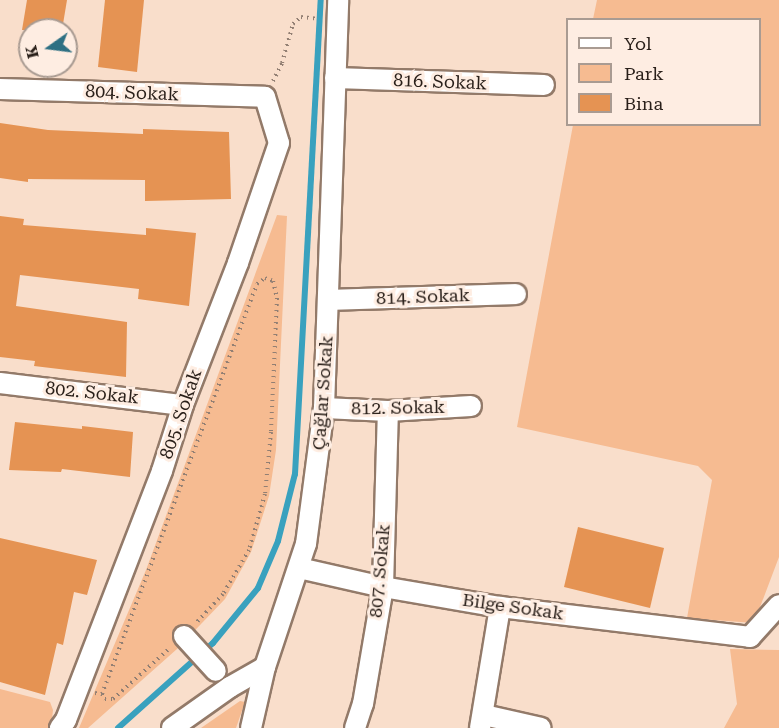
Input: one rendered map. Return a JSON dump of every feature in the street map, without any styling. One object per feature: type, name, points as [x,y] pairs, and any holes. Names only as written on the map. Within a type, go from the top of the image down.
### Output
[{"type":"street","name":"Çağlar Sokak","points":[[251,728],[265,668],[299,568],[313,503],[324,408],[338,0]]},
{"type":"street","name":"816. Sokak","points":[[335,78],[544,85]]},
{"type":"street","name":"804. Sokak","points":[[0,89],[265,97]]},
{"type":"street","name":"805. Sokak","points":[[60,728],[66,720],[162,471],[183,405],[238,263],[279,143],[265,97]]},
{"type":"street","name":"814. Sokak","points":[[329,300],[516,294]]},
{"type":"street","name":"802. Sokak","points":[[0,383],[183,405]]},
{"type":"street","name":"812. Sokak","points":[[324,408],[388,411],[471,406]]},
{"type":"street","name":"807. Sokak","points":[[356,728],[363,704],[382,586],[388,411]]},
{"type":"street","name":"Bilge Sokak","points":[[299,568],[382,586],[500,607],[750,637],[779,605]]},
{"type":"street","points":[[500,607],[482,721],[541,728]]},
{"type":"street","points":[[184,636],[216,671]]},
{"type":"street","points":[[172,728],[230,687],[265,668]]},
{"type":"path","points":[[265,97],[282,63],[293,24],[301,17],[309,18]]},
{"type":"path","points":[[265,278],[273,281],[277,298],[271,432],[265,494],[244,559],[223,594],[184,636],[112,699],[105,699],[102,694],[257,284],[265,278]]},
{"type":"green space","points":[[597,0],[779,0],[779,557],[754,623],[687,618],[712,480],[698,466],[517,427],[573,126],[761,126],[761,18],[593,18]]},
{"type":"green space","points":[[277,215],[287,216],[276,450],[269,496],[251,552],[225,599],[177,649],[88,728],[79,728],[146,570]]},
{"type":"green space","points":[[730,649],[779,650],[779,728],[724,728],[737,704]]},
{"type":"green space","points":[[0,689],[50,702],[53,710],[51,728],[0,728]]},
{"type":"green space","points":[[240,701],[245,702],[236,728],[201,728]]},
{"type":"building","points":[[27,0],[67,0],[64,18],[24,18]]},
{"type":"building","points":[[105,0],[144,0],[137,72],[98,67]]},
{"type":"building","points":[[0,123],[48,130],[143,134],[143,129],[229,132],[231,199],[145,201],[145,180],[28,179],[28,182],[0,178]]},
{"type":"building","points":[[0,216],[24,219],[23,225],[146,235],[146,228],[196,233],[189,306],[138,299],[139,289],[20,275],[16,306],[127,322],[126,377],[34,366],[35,361],[0,357]]},
{"type":"building","points":[[15,422],[133,432],[130,477],[62,469],[61,472],[9,470]]},
{"type":"building","points":[[578,527],[664,548],[650,608],[564,587]]},
{"type":"building","points":[[0,538],[97,560],[87,595],[74,592],[63,645],[57,643],[45,695],[0,682]]},
{"type":"waterway","points":[[118,728],[213,643],[258,588],[278,541],[295,474],[321,0]]}]
